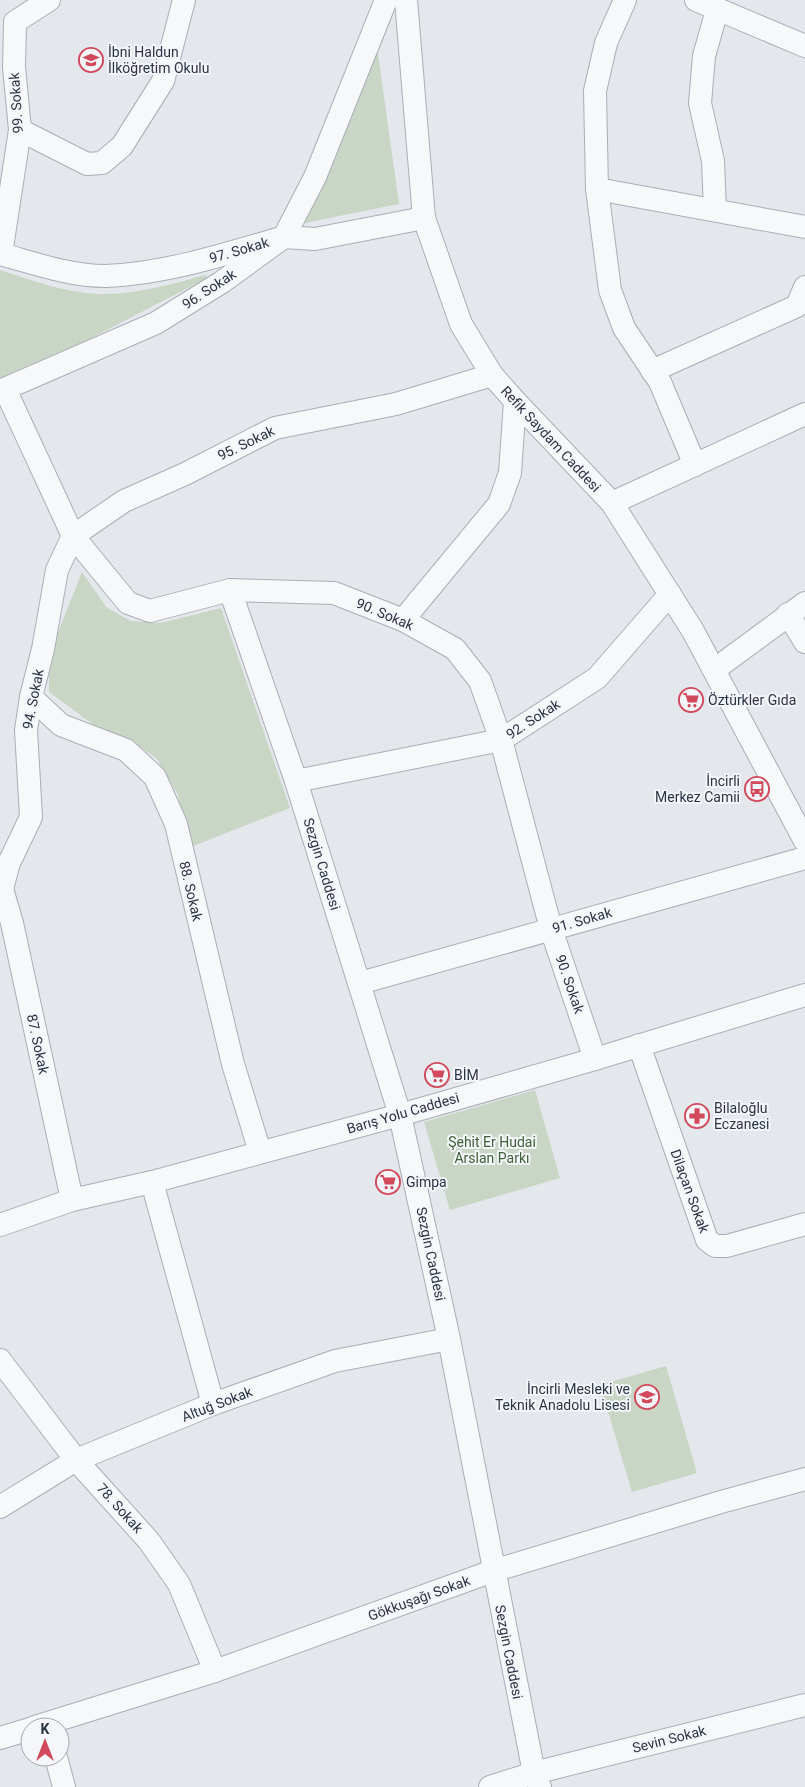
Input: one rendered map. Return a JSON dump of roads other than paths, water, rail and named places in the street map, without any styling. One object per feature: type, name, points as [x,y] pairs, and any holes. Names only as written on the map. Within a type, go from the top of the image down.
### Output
[{"type":"street","name":"99. Sokak","points":[[0,254],[20,130],[7,66],[15,22],[49,0]]},
{"type":"street","points":[[20,130],[87,164],[102,163],[122,146],[163,80],[184,0]]},
{"type":"street","name":"97. Sokak","points":[[0,254],[60,271],[104,276],[160,269],[220,256],[284,237],[315,177],[386,0]]},
{"type":"street","name":"Refik Saydam Caddesi","points":[[406,0],[424,218],[461,324],[492,375],[612,503],[693,631],[805,841]]},
{"type":"street","points":[[624,0],[606,43],[595,91],[597,189],[610,290],[624,328],[660,382],[695,465]]},
{"type":"street","points":[[696,0],[805,46]]},
{"type":"street","points":[[714,210],[713,161],[700,103],[704,56],[717,10]]},
{"type":"street","points":[[597,189],[805,227]]},
{"type":"street","points":[[284,237],[315,239],[424,218]]},
{"type":"street","name":"96. Sokak","points":[[2,390],[156,323],[222,282],[284,237]]},
{"type":"street","points":[[652,371],[798,306],[805,287]]},
{"type":"street","name":"95. Sokak","points":[[73,536],[124,501],[185,474],[275,428],[396,404],[492,375]]},
{"type":"street","name":"90. Sokak","points":[[2,390],[73,536],[128,603],[150,611],[230,590],[334,593],[403,620],[455,649],[480,681],[501,740],[551,929],[595,1059]]},
{"type":"street","points":[[403,620],[499,504],[510,473],[515,401]]},
{"type":"street","points":[[612,503],[805,414]]},
{"type":"street","name":"94. Sokak","points":[[1,889],[9,863],[31,817],[26,730],[57,570],[73,536]]},
{"type":"street","name":"Sezgin Caddesi","points":[[230,590],[296,781],[400,1115],[448,1339],[493,1571],[537,1780]]},
{"type":"street","name":"92. Sokak","points":[[296,781],[501,740],[597,678],[670,594]]},
{"type":"street","points":[[714,670],[796,609],[805,642]]},
{"type":"street","name":"88. Sokak","points":[[31,697],[61,726],[126,750],[156,777],[176,824],[231,1055],[260,1152]]},
{"type":"street","name":"91. Sokak","points":[[360,983],[805,858]]},
{"type":"street","name":"87. Sokak","points":[[1,889],[12,923],[72,1200]]},
{"type":"street","name":"Barış Yolu Caddesi","points":[[0,1225],[72,1200],[152,1182],[400,1115],[595,1059],[805,995]]},
{"type":"street","name":"Dilaçan Sokak","points":[[639,1045],[707,1240],[715,1246],[727,1246],[805,1224]]},
{"type":"street","points":[[152,1182],[213,1404]]},
{"type":"street","name":"Altuğ Sokak","points":[[0,1507],[76,1460],[213,1404],[335,1361],[448,1339]]},
{"type":"street","name":"78. Sokak","points":[[0,1360],[76,1460],[149,1541],[179,1584],[215,1671]]},
{"type":"street","name":"Gökkuşağı Sokak","points":[[69,1717],[215,1671],[493,1571],[721,1502],[805,1479]]},
{"type":"street","name":"Sevin Sokak","points":[[490,1787],[537,1780],[805,1706]]},
{"type":"street","name":"Gökkuşağı Sokak","points":[[0,1738],[20,1732]]},
{"type":"street","points":[[59,1767],[64,1787]]},
{"type":"place","name":"İbni Haldun İlköğretim Okulu","points":[[91,60]]},
{"type":"place","name":"Öztürkler Gıda","points":[[691,700]]},
{"type":"place","name":"İncirli Merkez Camii","points":[[757,789]]},
{"type":"place","name":"BİM","points":[[437,1075]]},
{"type":"place","name":"Bilaloğlu Eczanesi","points":[[697,1116]]},
{"type":"place","name":"Gimpa","points":[[388,1182]]},
{"type":"place","name":"İncirli Mesleki ve Teknik Anadolu Lisesi","points":[[647,1397]]},
{"type":"park label","name":"Şehit Er Hudai Arslan Parkı","points":[[492,1150]]}]
